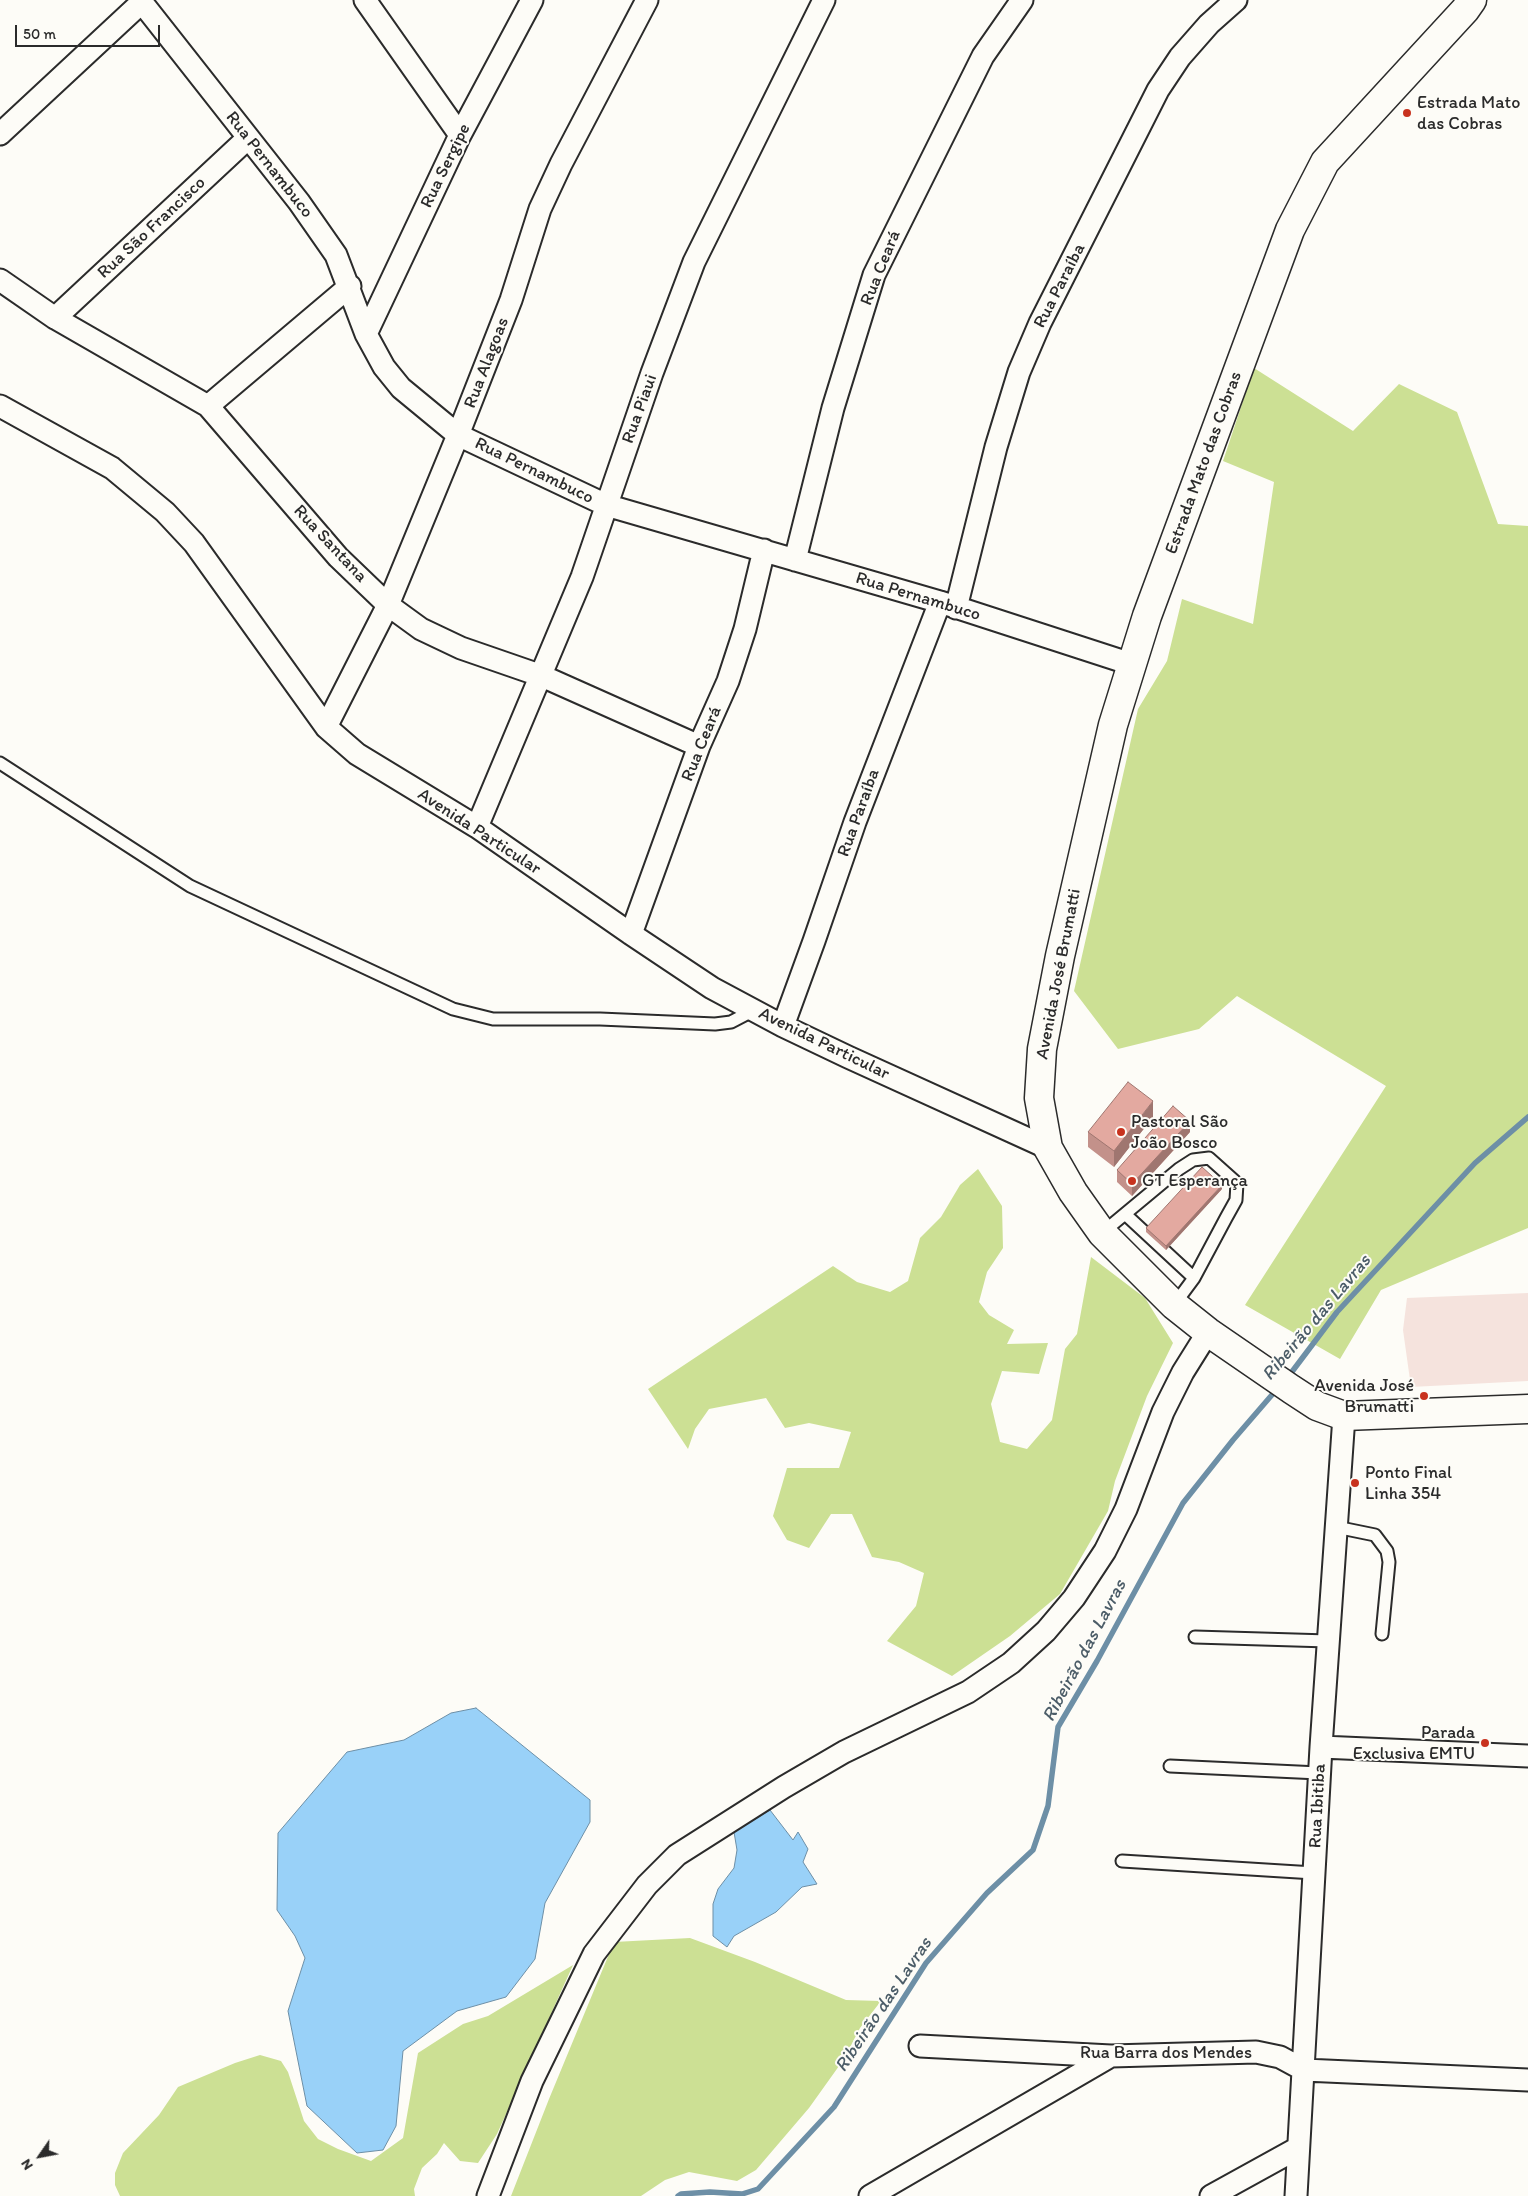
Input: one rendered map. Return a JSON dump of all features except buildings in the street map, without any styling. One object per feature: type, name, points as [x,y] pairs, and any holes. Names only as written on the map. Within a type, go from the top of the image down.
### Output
[{"type":"main road","name":"Estrada Mato das Cobras","points":[[1132,664],[1290,230],[1325,162],[1462,3]]},
{"type":"main road","name":"Avenida José Brumatti","points":[[1132,664],[1113,726],[1060,956],[1042,1049],[1039,1098],[1048,1148],[1073,1192],[1102,1233],[1174,1305],[1208,1332],[1317,1406],[1344,1416],[1528,1408]]},
{"type":"street","points":[[365,0],[460,135]]},
{"type":"street","name":"Rua Sergipe","points":[[366,334],[460,135],[532,0]]},
{"type":"street","name":"Rua Alagoas","points":[[326,727],[388,605],[511,300],[540,209],[561,164],[647,0]]},
{"type":"street","name":"Rua Piaui","points":[[477,827],[582,578],[652,373],[694,262],[824,0]]},
{"type":"street","name":"Rua Ceará","points":[[795,560],[833,408],[874,275],[983,56],[1022,0]]},
{"type":"street","name":"Rua Paraíba","points":[[783,1026],[855,822],[948,605],[1019,372],[1040,323],[1158,90],[1180,57],[1209,24],[1236,0]]},
{"type":"street","points":[[0,134],[141,1]]},
{"type":"street","name":"Rua Pernambuco","points":[[141,1],[299,202],[336,255],[350,286],[366,334],[384,367],[401,388],[458,435],[606,505],[948,605],[1132,664]]},
{"type":"street","name":"Rua São Francisco","points":[[55,318],[248,138]]},
{"type":"street","name":"Rua Santana","points":[[0,280],[55,318],[208,406],[338,557],[388,605],[421,629],[461,648],[542,676],[699,746]]},
{"type":"street","points":[[208,406],[350,286]]},
{"type":"street","name":"Avenida Particular","points":[[0,406],[112,468],[165,512],[205,558],[326,727],[371,763],[477,827],[712,988],[783,1026],[1048,1148]]},
{"type":"street","name":"Rua Ceará","points":[[631,934],[699,746],[728,681],[742,638],[764,550]]},
{"type":"street","points":[[488,2196],[532,2081],[594,1954],[647,1885],[677,1855],[784,1787],[844,1752],[968,1692],[1011,1663],[1046,1631],[1074,1598],[1105,1551],[1126,1509],[1163,1412],[1208,1332]]},
{"type":"street","name":"Rua Ibitiba","points":[[1296,2196],[1319,1773],[1344,1416]]},
{"type":"street","points":[[1321,1747],[1528,1756]]},
{"type":"street","name":"Rua Barra dos Mendes","points":[[920,2046],[1111,2056],[1256,2052],[1280,2057],[1304,2070],[1528,2080]]},
{"type":"street","points":[[870,2196],[1111,2056]]},
{"type":"street","points":[[1211,2196],[1298,2148]]},
{"type":"lane","points":[[0,763],[190,886],[453,1010],[493,1019],[600,1019],[715,1024],[731,1022],[754,1010]]},
{"type":"lane","points":[[1102,1233],[1179,1168],[1193,1160],[1209,1158],[1237,1183],[1236,1200],[1194,1278],[1174,1305]]},
{"type":"lane","points":[[1125,1214],[1194,1278]]},
{"type":"lane","points":[[1336,1527],[1375,1535],[1387,1552],[1389,1562],[1382,1634]]},
{"type":"lane","points":[[1195,1637],[1328,1641]]},
{"type":"lane","points":[[1170,1766],[1319,1773]]},
{"type":"lane","points":[[1122,1861],[1314,1873]]},
{"type":"shaded area","points":[[1528,1293],[1528,1381],[1411,1387],[1403,1330],[1407,1298]]},
{"type":"green space","points":[[1254,368],[1353,431],[1399,384],[1457,412],[1498,524],[1528,526],[1528,1228],[1381,1290],[1340,1359],[1245,1305],[1386,1086],[1237,996],[1199,1029],[1118,1049],[1074,991],[1138,709],[1167,661],[1182,599],[1253,624],[1274,482],[1223,461]]},
{"type":"green space","points":[[978,1169],[1002,1206],[1003,1248],[987,1272],[979,1302],[989,1315],[1014,1330],[1007,1344],[1048,1343],[1039,1374],[1002,1371],[991,1404],[1000,1442],[1027,1449],[1052,1420],[1065,1349],[1077,1334],[1091,1257],[1145,1298],[1173,1343],[1147,1396],[1115,1481],[1108,1511],[1060,1594],[1010,1636],[952,1676],[887,1641],[916,1606],[924,1573],[899,1562],[872,1557],[852,1514],[831,1514],[809,1548],[787,1540],[773,1516],[787,1468],[839,1468],[851,1432],[809,1423],[785,1428],[766,1398],[709,1409],[695,1429],[688,1449],[648,1389],[833,1266],[857,1282],[890,1292],[908,1281],[920,1238],[941,1217],[960,1185]]},
{"type":"green space","points":[[690,1938],[755,1962],[846,2000],[881,2001],[860,2028],[844,2059],[809,2108],[756,2170],[737,2181],[689,2172],[665,2180],[641,2196],[511,2196],[614,1942]]},
{"type":"green space","points":[[573,1965],[497,2134],[478,2163],[460,2161],[444,2143],[437,2154],[422,2168],[414,2189],[415,2196],[120,2196],[115,2185],[115,2173],[123,2153],[159,2115],[178,2087],[235,2063],[260,2055],[281,2061],[288,2072],[304,2121],[318,2139],[338,2149],[371,2161],[403,2138],[418,2053],[463,2024],[488,2016]]},
{"type":"water","points":[[476,1708],[590,1800],[590,1822],[545,1903],[535,1959],[506,1997],[457,2011],[403,2051],[396,2126],[383,2150],[357,2153],[307,2106],[288,2011],[305,1958],[295,1936],[277,1910],[278,1833],[347,1752],[404,1740],[451,1713]]},
{"type":"water","points":[[770,1810],[793,1840],[798,1832],[808,1849],[803,1862],[817,1884],[802,1887],[776,1912],[734,1936],[727,1947],[713,1936],[713,1904],[718,1889],[734,1868],[737,1850],[734,1832]]},
{"type":"waterway","name":"Ribeirão das Lavras","points":[[1288,1377],[1337,1312],[1475,1163],[1528,1117]]},
{"type":"waterway","name":"Ribeirão das Lavras","points":[[678,2196],[681,2194],[710,2192],[742,2194],[758,2189],[834,2107],[926,1963],[987,1893],[1033,1850],[1048,1806],[1058,1727],[1097,1661],[1183,1503],[1233,1440],[1277,1389]]},
{"type":"place","name":"Estrada Mato das Cobras","points":[[1407,113]]},
{"type":"place","name":"Pastoral São João Bosco","points":[[1121,1132]]},
{"type":"place","name":"GT Esperança","points":[[1132,1181]]},
{"type":"place","name":"Avenida José Brumatti","points":[[1424,1396]]},
{"type":"place","name":"Ponto Final Linha 354","points":[[1355,1483]]},
{"type":"place","name":"Parada Exclusiva EMTU","points":[[1485,1743]]}]
